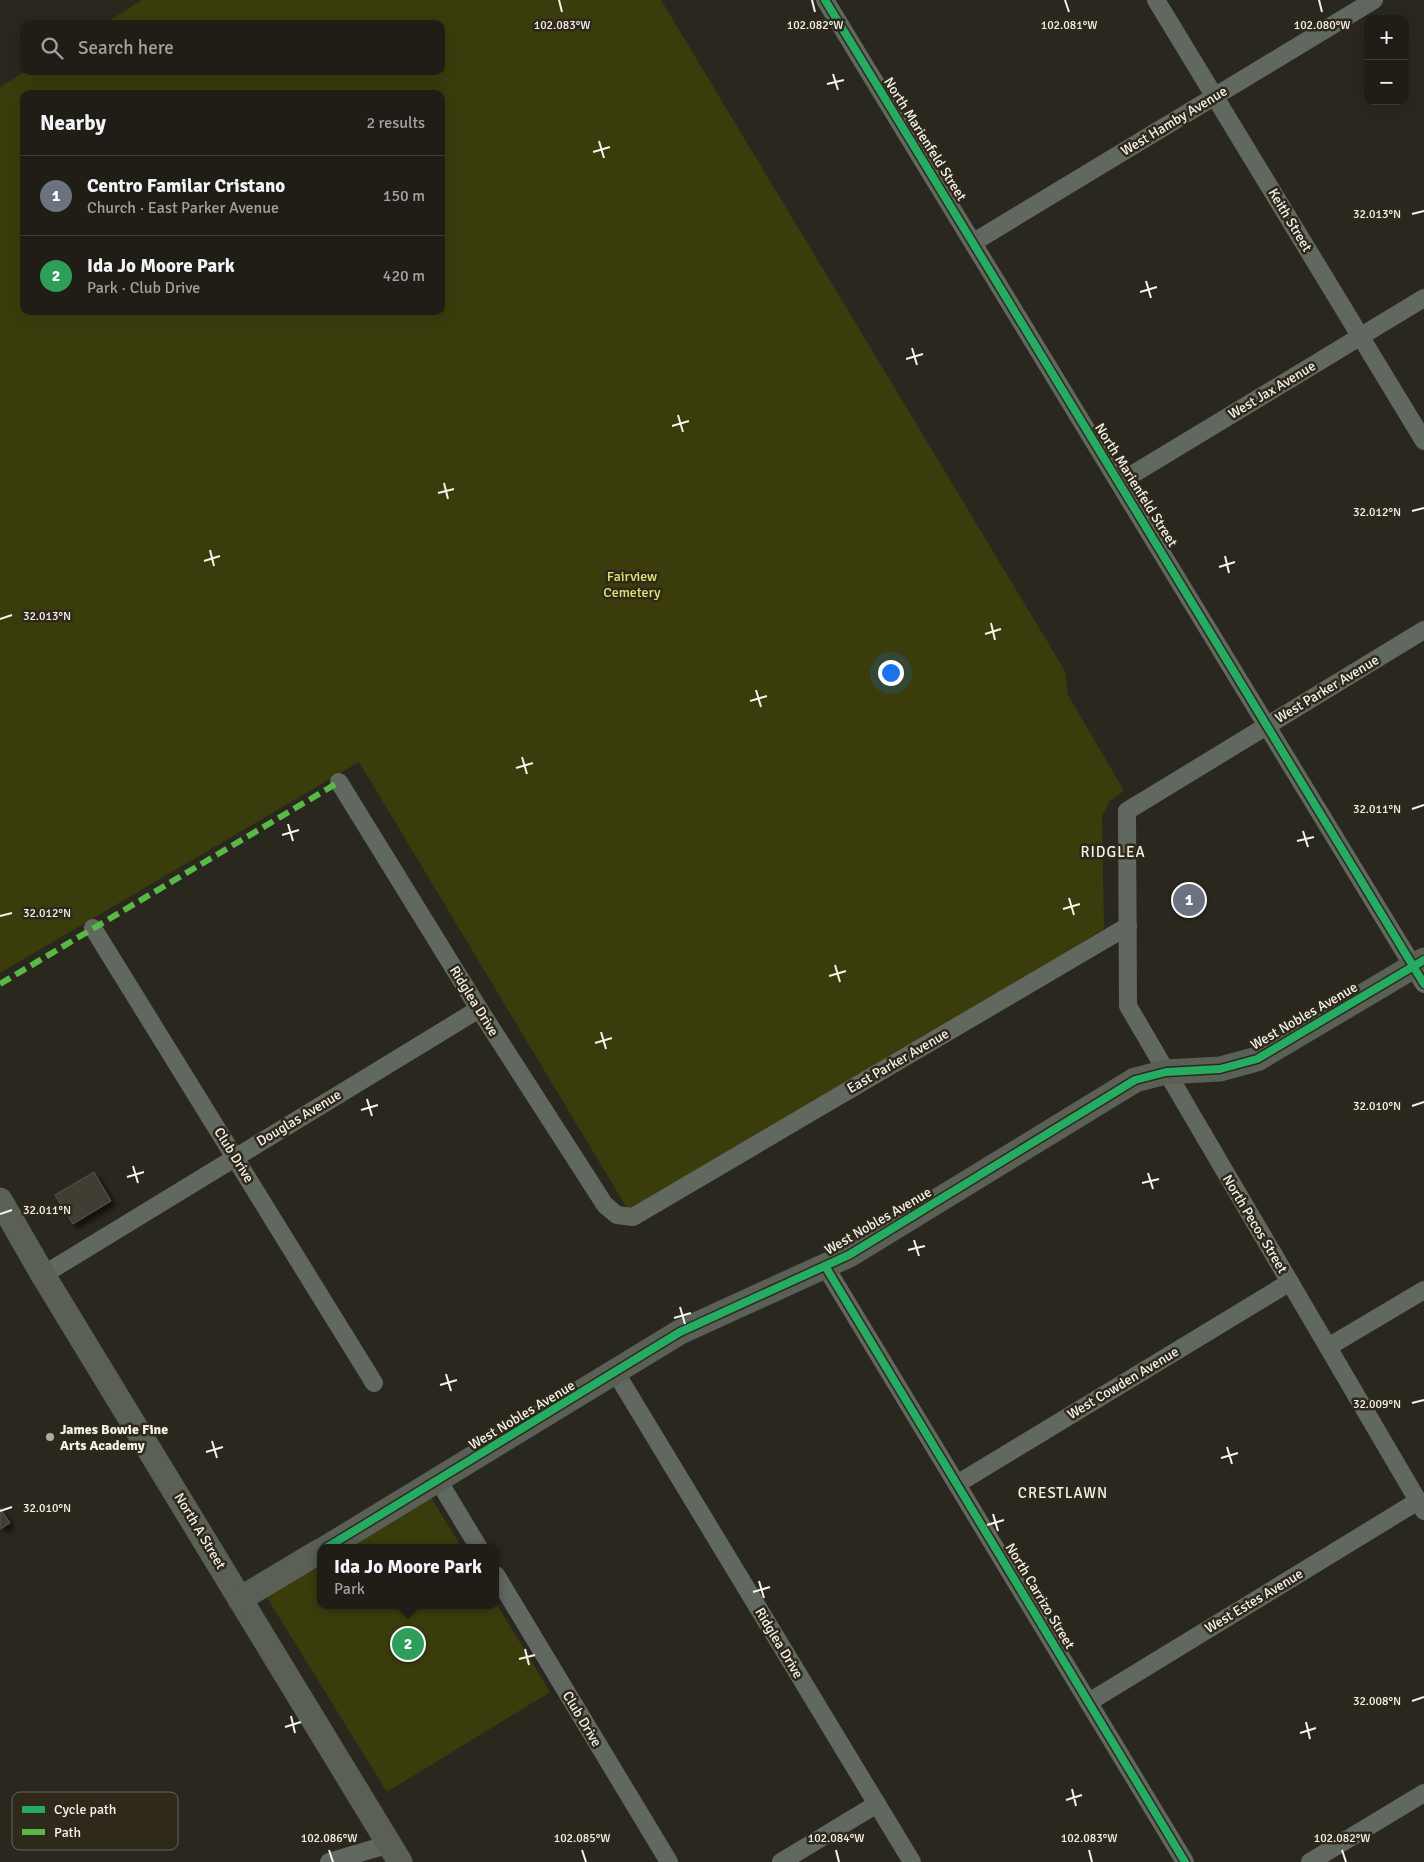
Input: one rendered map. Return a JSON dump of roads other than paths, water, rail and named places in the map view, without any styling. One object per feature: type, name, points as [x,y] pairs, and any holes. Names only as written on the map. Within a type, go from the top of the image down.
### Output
[{"type":"street","name":"North Marienfeld Street","points":[[825,0],[1267,725],[1421,970]]},
{"type":"street","name":"Keith Street","points":[[1156,0],[1424,441]]},
{"type":"street","name":"West Hamby Avenue","points":[[974,242],[1374,0]]},
{"type":"street","name":"West Jax Avenue","points":[[1120,482],[1424,298]]},
{"type":"street","name":"West Parker Avenue","points":[[1128,926],[1127,810],[1424,630]]},
{"type":"street","name":"Ridglea Drive","points":[[339,782],[479,1009],[604,1205],[617,1215]]},
{"type":"street","name":"North Pecos Street","points":[[1128,926],[1128,1006],[1421,1506]]},
{"type":"street","name":"East Parker Avenue","points":[[617,1215],[633,1217],[1128,926]]},
{"type":"street","name":"Club Drive","points":[[93,928],[374,1384]]},
{"type":"street","name":"West Nobles Avenue","points":[[333,1544],[616,1373],[680,1332],[849,1255],[1135,1080],[1166,1072],[1220,1069],[1257,1059],[1421,970]]},
{"type":"street","name":"Douglas Avenue","points":[[43,1275],[479,1009]]},
{"type":"street","name":"North A Street","points":[[0,1200],[43,1275],[395,1853]]},
{"type":"street","name":"North Carrizo Street","points":[[825,1266],[1185,1862]]},
{"type":"street","name":"West Cowden Avenue","points":[[957,1484],[1290,1282]]},
{"type":"street","points":[[1328,1348],[1424,1290]]},
{"type":"street","name":"Ridglea Drive","points":[[616,1373],[912,1862]]},
{"type":"street","points":[[438,1480],[477,1544]]},
{"type":"street","name":"West Estes Avenue","points":[[1089,1702],[1421,1506]]},
{"type":"street","points":[[240,1599],[317,1553]]},
{"type":"street","name":"Club Drive","points":[[499,1580],[669,1862]]},
{"type":"street","points":[[1310,1862],[1424,1793]]},
{"type":"street","points":[[781,1862],[877,1804]]},
{"type":"street","points":[[329,1862],[395,1853]]},
{"type":"place","name":"Centro Familar Cristano","points":[[1189,900]]},
{"type":"place","name":"James Bowie Fine Arts Academy","points":[[50,1437]]},
{"type":"place","name":"Ida Jo Moore Park","points":[[408,1644]]},
{"type":"district","name":"RIDGLEA","points":[[1113,852]]},
{"type":"district","name":"CRESTLAWN","points":[[1063,1493]]},
{"type":"park label","name":"Fairview Cemetery","points":[[632,584]]}]
